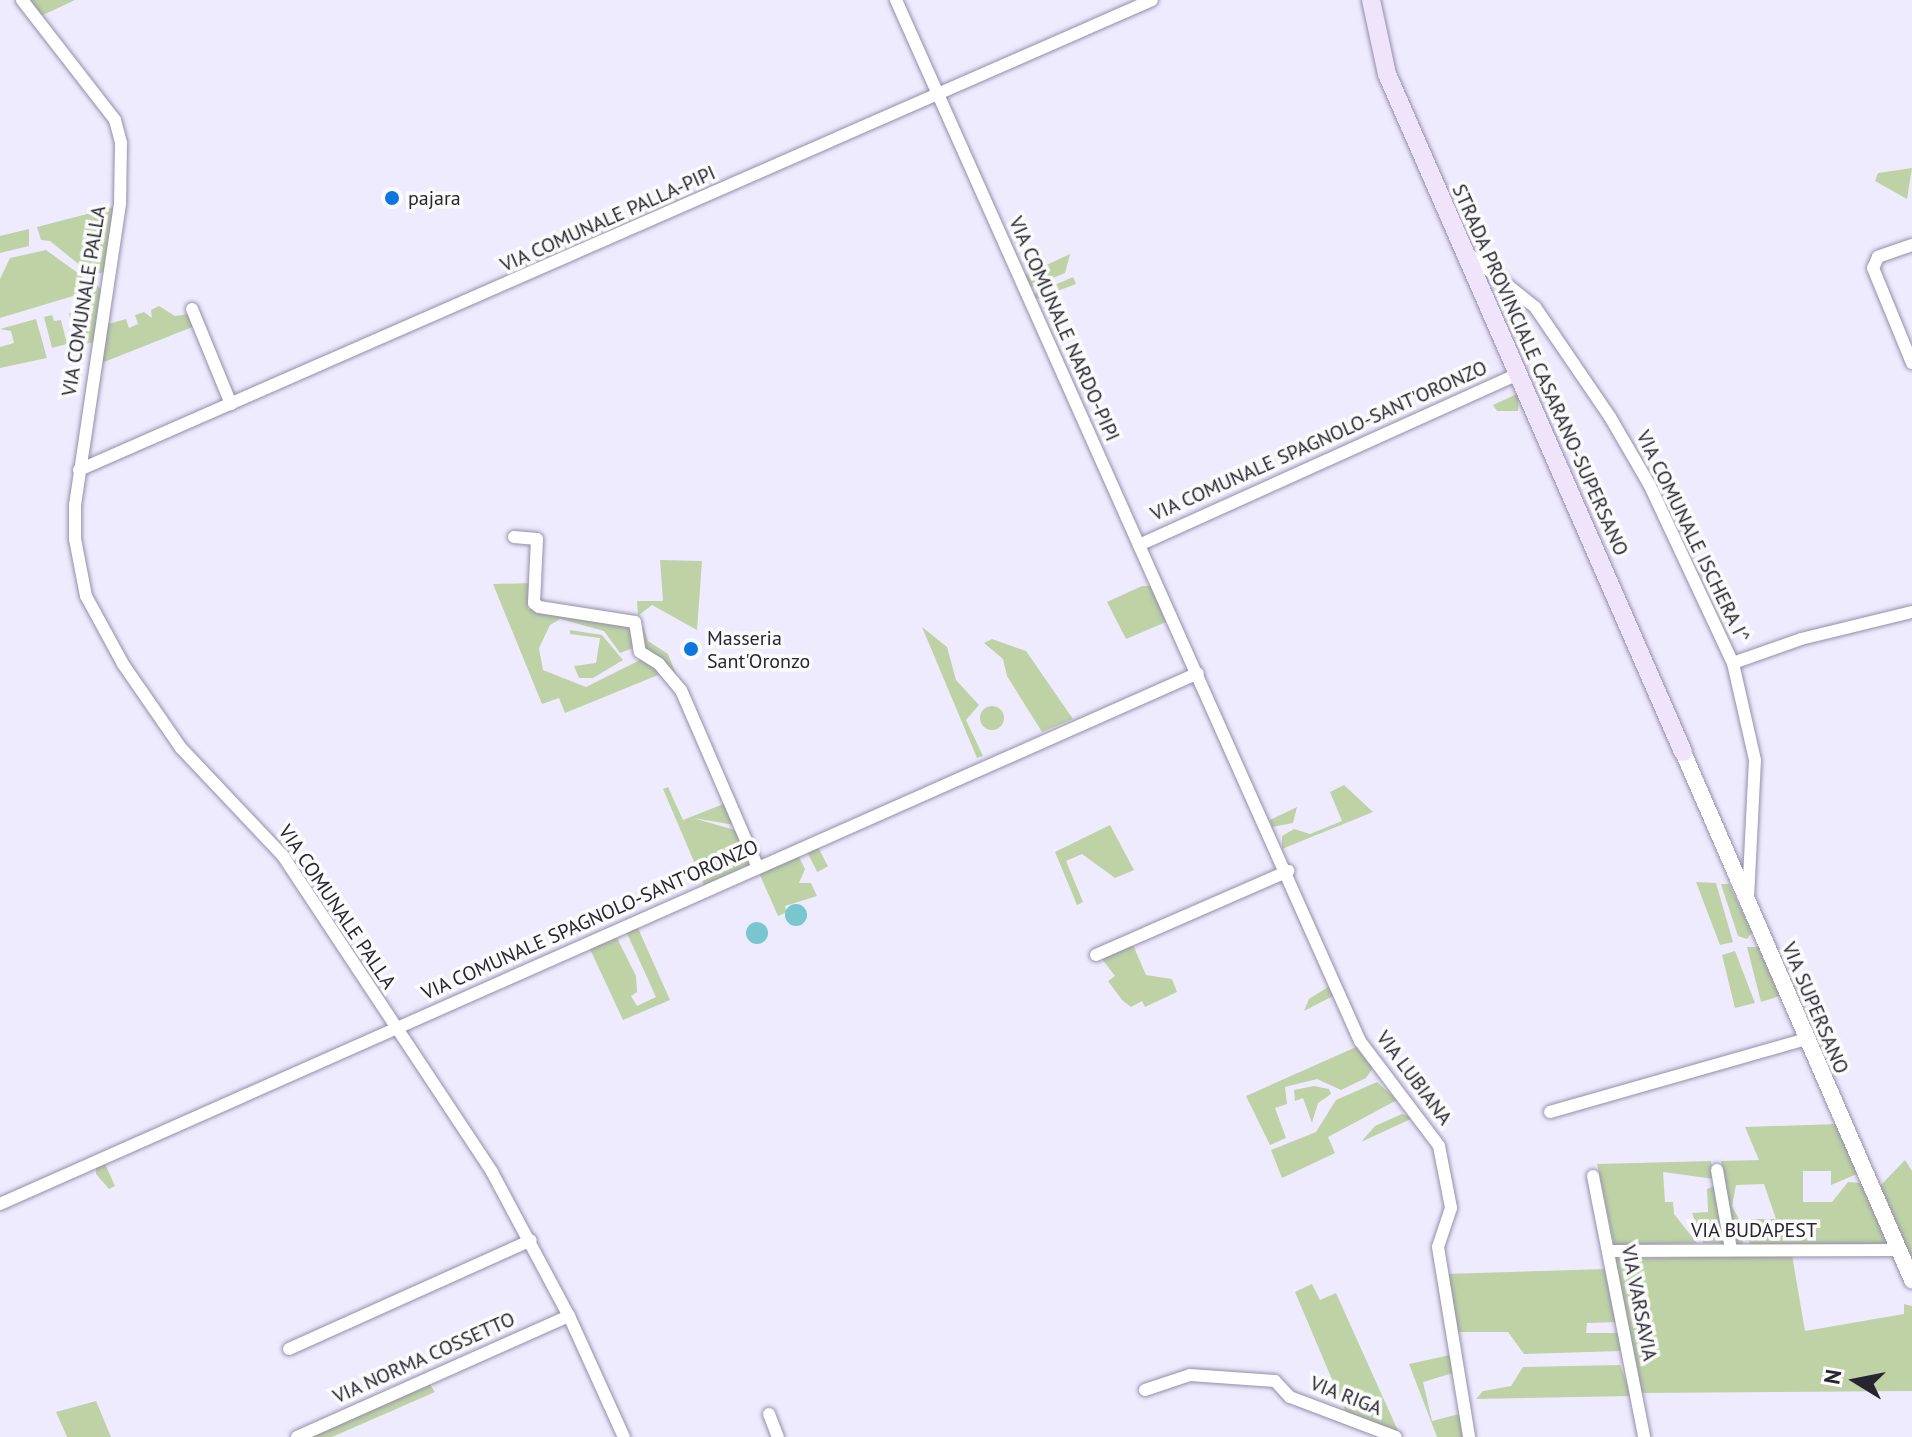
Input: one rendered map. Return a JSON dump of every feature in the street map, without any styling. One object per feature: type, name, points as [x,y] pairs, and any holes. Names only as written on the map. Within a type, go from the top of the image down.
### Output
[{"type":"main road","name":"STRADA PROVINCIALE CASARANO-SUPERSANO","points":[[1371,0],[1387,74],[1683,752]]},
{"type":"street","name":"VIA COMUNALE PALLA","points":[[22,0],[119,132],[120,204],[79,470],[75,539],[86,596],[123,664],[181,748],[283,856],[395,1030],[492,1172],[569,1316],[624,1437]]},
{"type":"street","name":"VIA COMUNALE NARDO-PIPI","points":[[896,0],[1198,673]]},
{"type":"street","name":"VIA COMUNALE PALLA-PIPI","points":[[79,470],[940,96],[1152,0]]},
{"type":"street","points":[[1912,245],[1878,257],[1873,268],[1912,363]]},
{"type":"street","name":"VIA COMUNALE ISCHERA I^","points":[[1463,249],[1535,307],[1610,417],[1649,484],[1733,663],[1755,760],[1748,901]]},
{"type":"street","points":[[192,309],[231,404]]},
{"type":"street","name":"VIA COMUNALE SPAGNOLO-SANT'ORONZO","points":[[1139,545],[1516,375]]},
{"type":"street","points":[[514,537],[537,539],[534,603],[539,607],[635,622],[640,652],[659,664],[681,690],[757,866]]},
{"type":"street","points":[[1733,663],[1773,647],[1912,612]]},
{"type":"street","name":"VIA COMUNALE SPAGNOLO-SANT'ORONZO","points":[[0,1204],[1198,673]]},
{"type":"street","name":"VIA LUBIANA","points":[[1198,673],[1288,871],[1360,1041],[1439,1146],[1451,1208],[1438,1247],[1469,1437]]},
{"type":"street","name":"VIA SUPERSANO","points":[[1683,752],[1912,1280]]},
{"type":"street","points":[[1096,955],[1288,871]]},
{"type":"street","points":[[1550,1112],[1806,1039]]},
{"type":"street","points":[[1717,1170],[1731,1249]]},
{"type":"street","name":"VIA VARSAVIA","points":[[1593,1176],[1644,1437]]},
{"type":"street","points":[[289,1349],[531,1240]]},
{"type":"street","name":"VIA BUDAPEST","points":[[1608,1251],[1899,1250]]},
{"type":"street","name":"VIA NORMA COSSETTO","points":[[297,1437],[569,1316]]},
{"type":"street","name":"VIA RIGA","points":[[1145,1390],[1190,1375],[1275,1381],[1290,1397],[1396,1437]]},
{"type":"street","points":[[769,1414],[778,1437]]},
{"type":"green space","points":[[30,0],[75,0],[41,16]]},
{"type":"green space","points":[[1912,168],[1907,199],[1875,181],[1878,173]]},
{"type":"green space","points":[[114,207],[106,272],[92,275],[50,241],[41,240],[37,227]]},
{"type":"green space","points":[[29,229],[29,246],[0,253],[0,236]]},
{"type":"green space","points":[[46,250],[82,276],[83,293],[0,318],[0,279],[10,258]]},
{"type":"green space","points":[[1070,254],[1065,273],[1031,287],[1025,275]]},
{"type":"green space","points":[[1073,277],[1076,284],[1036,299],[1034,294]]},
{"type":"green space","points":[[97,285],[102,291],[95,342],[76,345],[69,313],[88,309]]},
{"type":"green space","points":[[159,306],[175,316],[190,314],[195,326],[99,364],[105,325],[126,319],[129,328],[138,324],[135,315],[144,312],[152,318],[151,310]]},
{"type":"green space","points":[[52,315],[54,321],[61,320],[67,344],[52,348],[44,317]]},
{"type":"green space","points":[[36,319],[47,358],[0,368],[0,347],[14,343],[11,331],[0,329]]},
{"type":"green space","points":[[1519,393],[1518,411],[1497,411],[1493,405]]},
{"type":"green space","points":[[660,560],[702,561],[697,630],[652,605],[638,616],[637,601],[663,601]]},
{"type":"green space","points":[[534,583],[528,609],[631,622],[636,647],[620,653],[604,631],[560,619],[550,625],[539,648],[543,670],[586,687],[640,660],[663,673],[565,713],[559,698],[542,704],[493,584]]},
{"type":"green space","points":[[1142,586],[1152,586],[1166,622],[1126,639],[1107,602]]},
{"type":"green space","points":[[643,626],[648,641],[668,654],[678,679],[643,647]]},
{"type":"green space","points":[[922,627],[947,647],[956,680],[979,705],[966,720],[983,756],[977,758]]},
{"type":"green space","points":[[570,630],[602,635],[623,660],[593,678],[579,678],[574,666],[596,663],[600,638],[570,634]]},
{"type":"green space","points":[[992,639],[1026,651],[1073,719],[1042,732],[1007,676],[1003,659],[984,643]]},
{"type":"green space","points":[[992,706],[1000,710],[1004,718],[1000,726],[992,730],[984,726],[980,718],[984,710]]},
{"type":"green space","points":[[1344,785],[1373,812],[1282,849],[1282,836],[1294,829],[1310,834],[1342,821],[1330,792]]},
{"type":"green space","points":[[668,787],[683,820],[726,803],[735,825],[693,818],[738,831],[752,863],[704,885],[663,789]]},
{"type":"green space","points":[[1297,807],[1293,823],[1272,827],[1270,820]]},
{"type":"green space","points":[[1110,825],[1134,870],[1115,878],[1082,854],[1066,861],[1083,902],[1077,905],[1055,852]]},
{"type":"green space","points":[[818,847],[828,867],[817,872],[807,852]]},
{"type":"green space","points":[[798,855],[805,869],[799,883],[811,883],[817,896],[785,906],[787,912],[778,916],[759,873]]},
{"type":"green space","points":[[1696,882],[1716,883],[1733,942],[1720,945]]},
{"type":"green space","points":[[1721,884],[1729,884],[1752,932],[1747,939],[1738,936]]},
{"type":"green space","points":[[637,926],[670,1000],[623,1020],[589,947],[615,934],[636,976],[637,992],[631,996],[637,1006],[656,997],[626,931]]},
{"type":"green space","points":[[1133,945],[1146,975],[1172,979],[1177,992],[1145,1007],[1142,1001],[1131,1007],[1122,1000],[1108,981],[1115,976],[1102,959]]},
{"type":"green space","points":[[1747,947],[1759,947],[1780,996],[1761,1002]]},
{"type":"green space","points":[[1735,951],[1755,1003],[1735,1008],[1722,955]]},
{"type":"green space","points":[[1328,987],[1333,996],[1304,1011],[1309,999]]},
{"type":"green space","points":[[1356,1047],[1373,1068],[1366,1078],[1341,1090],[1317,1079],[1285,1087],[1287,1104],[1275,1108],[1286,1138],[1270,1145],[1246,1096]]},
{"type":"green space","points":[[1377,1082],[1397,1100],[1328,1137],[1335,1153],[1282,1178],[1271,1150],[1316,1132],[1336,1100]]},
{"type":"green space","points":[[1314,1086],[1329,1089],[1331,1094],[1318,1103],[1312,1123],[1303,1098],[1295,1101],[1294,1090]]},
{"type":"green space","points":[[1402,1114],[1413,1118],[1361,1142],[1375,1126]]},
{"type":"green space","points":[[1837,1124],[1857,1174],[1831,1185],[1831,1171],[1803,1171],[1803,1202],[1832,1202],[1848,1182],[1862,1183],[1889,1246],[1749,1246],[1751,1219],[1776,1219],[1764,1184],[1736,1185],[1732,1206],[1743,1227],[1743,1245],[1734,1246],[1721,1161],[1759,1160],[1745,1127]]},
{"type":"green space","points":[[1905,1160],[1912,1171],[1912,1263],[1879,1187]]},
{"type":"green space","points":[[1711,1161],[1714,1179],[1663,1172],[1665,1202],[1673,1202],[1674,1214],[1697,1243],[1614,1245],[1597,1164]]},
{"type":"green space","points":[[105,1164],[115,1186],[109,1189],[96,1174],[96,1167]]},
{"type":"green space","points":[[1715,1186],[1725,1243],[1703,1243],[1692,1213],[1708,1212],[1707,1189]]},
{"type":"green space","points":[[1792,1255],[1805,1331],[1904,1314],[1904,1304],[1912,1306],[1912,1391],[1640,1393],[1614,1259]]},
{"type":"green space","points":[[1606,1269],[1618,1322],[1587,1323],[1586,1333],[1619,1333],[1621,1351],[1524,1354],[1508,1332],[1456,1332],[1444,1274]]},
{"type":"green space","points":[[1312,1284],[1320,1300],[1336,1293],[1399,1433],[1347,1415],[1295,1292]]},
{"type":"green space","points":[[1450,1355],[1453,1373],[1423,1382],[1432,1421],[1459,1414],[1464,1437],[1437,1437],[1409,1364]]},
{"type":"green space","points":[[1620,1365],[1632,1396],[1476,1399],[1483,1391],[1511,1386],[1523,1367]]},
{"type":"green space","points":[[428,1382],[435,1392],[332,1437],[306,1437]]},
{"type":"green space","points":[[96,1401],[111,1437],[67,1437],[56,1412]]},
{"type":"water","points":[[796,904],[804,907],[807,915],[804,923],[796,926],[788,923],[785,915],[788,907]]},
{"type":"water","points":[[757,922],[768,933],[757,944],[746,933]]},
{"type":"place","name":"pajara","points":[[392,198]]},
{"type":"place","name":"Masseria Sant'Oronzo","points":[[691,649]]}]
